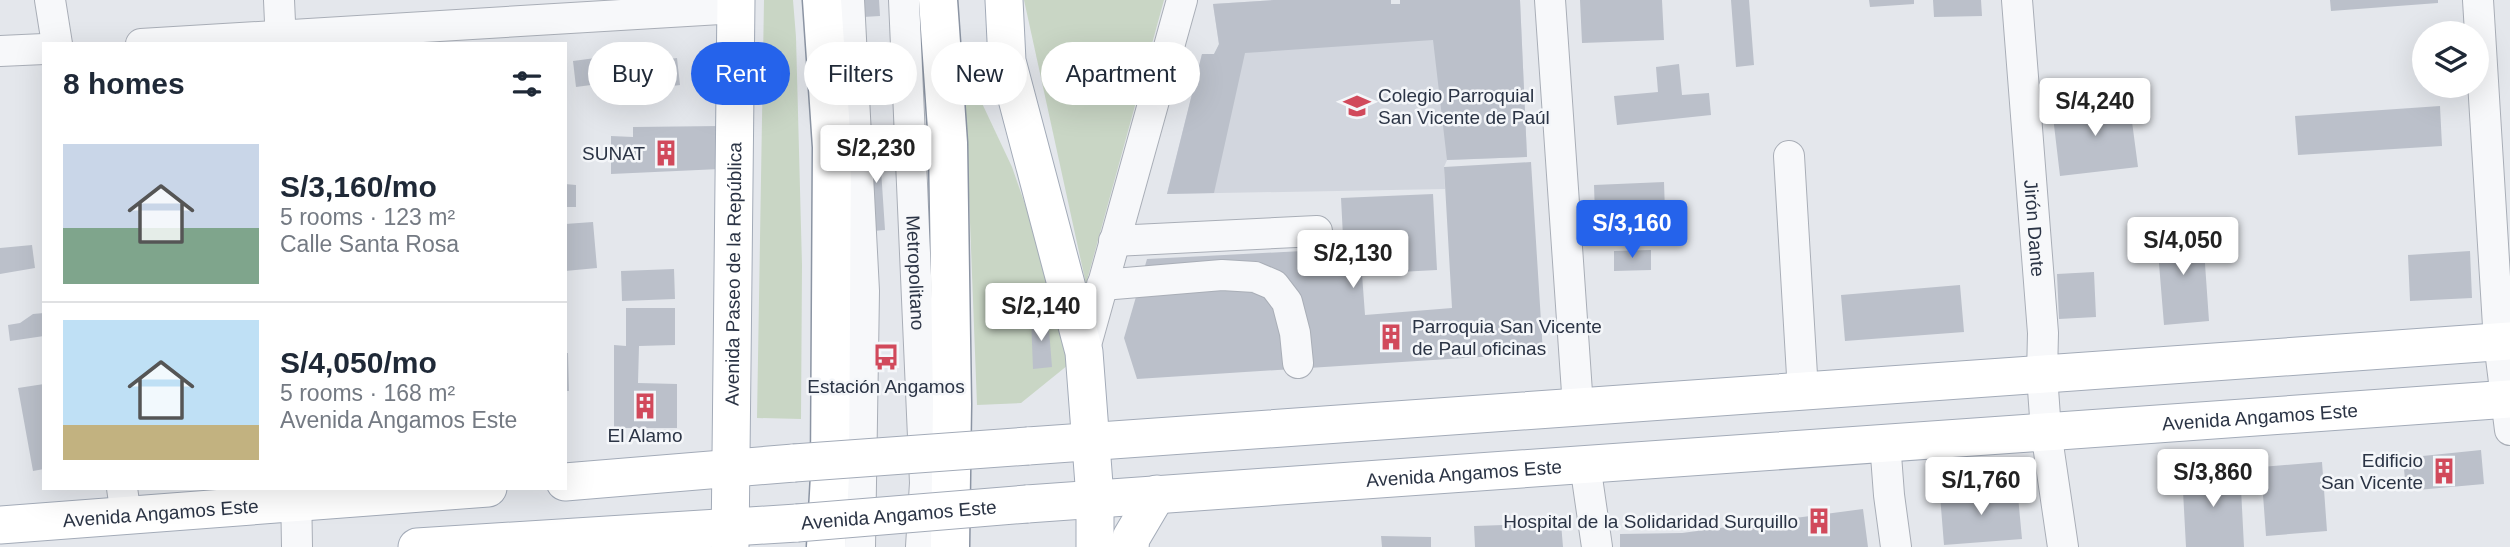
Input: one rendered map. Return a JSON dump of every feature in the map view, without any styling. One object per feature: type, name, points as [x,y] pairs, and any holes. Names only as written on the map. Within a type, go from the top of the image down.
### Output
[{"type":"highway","points":[[822,0],[832,147],[830,476],[826,547]]},
{"type":"highway","points":[[938,0],[948,142],[953,404],[950,547]]},
{"type":"main road","points":[[1004,0],[1007,61],[1084,352],[1095,547]]},
{"type":"main road","name":"Avenida Paseo de la República","points":[[730,538],[736,4]]},
{"type":"main road","points":[[567,482],[1091,441],[2505,341]]},
{"type":"main road","name":"Avenida Angamos Este","points":[[416,547],[730,538],[797,523],[1094,498],[2046,431],[2508,410]]},
{"type":"main road","name":"Avenida Angamos Este","points":[[0,525],[124,502],[440,490]]},
{"type":"main road","points":[[1130,547],[1131,538],[1157,494]]},
{"type":"street","points":[[50,0],[57,42]]},
{"type":"street","points":[[279,0],[281,40]]},
{"type":"street","points":[[849,0],[863,291],[860,547]]},
{"type":"street","name":"Metropolitano","points":[[904,0],[925,483],[921,547]]},
{"type":"street","points":[[1084,352],[1182,0]]},
{"type":"street","points":[[1549,0],[1578,407]]},
{"type":"street","name":"Jirón Dante","points":[[2017,0],[2043,333],[2042,375],[2046,431],[2063,547]]},
{"type":"street","points":[[2478,0],[2508,410]]},
{"type":"street","points":[[211,42],[281,40],[736,4]]},
{"type":"street","points":[[0,51],[42,49]]},
{"type":"street","points":[[1789,156],[1803,392]]},
{"type":"street","points":[[1114,242],[1317,231]]},
{"type":"street","points":[[1102,285],[1222,275],[1255,276],[1274,285],[1287,302],[1295,333],[1298,363]]},
{"type":"street","points":[[1885,442],[1896,547]]},
{"type":"street","points":[[1585,464],[1597,547]]},
{"type":"street","points":[[296,496],[297,547]]},
{"type":"shaded area","name":"Colegio Parroquial San Vicente de Paúl","points":[[1274,0],[1391,0],[1391,4],[1400,4],[1400,0],[1520,0],[1527,157],[1447,160],[1444,167],[1445,189],[1167,194],[1189,105],[1200,105],[1202,54],[1214,54],[1219,45],[1213,4]]},
{"type":"green space","points":[[764,0],[793,0],[802,265],[801,419],[757,418],[762,105],[790,105],[790,42],[763,42]]},
{"type":"green space","points":[[1024,0],[1164,0],[1152,42],[1041,42],[1041,78]]},
{"type":"green space","points":[[966,105],[983,105],[1012,167],[1040,247],[1068,365],[1021,403],[977,405]]},
{"type":"green space","points":[[1047,105],[1135,105],[1086,284]]},
{"type":"building","points":[[862,0],[879,0],[880,16],[863,17]]},
{"type":"building","points":[[1274,0],[1391,0],[1391,4],[1400,4],[1400,0],[1520,0],[1527,157],[1447,160],[1433,40],[1245,53],[1214,193],[1167,194],[1189,105],[1200,105],[1202,54],[1214,54],[1219,44],[1213,4]]},
{"type":"building","points":[[1580,0],[1662,0],[1664,40],[1582,43]]},
{"type":"building","points":[[1731,0],[1749,0],[1754,65],[1736,67]]},
{"type":"building","points":[[1869,0],[1914,0],[1914,4],[1870,7]]},
{"type":"building","points":[[1933,0],[1981,0],[1982,16],[1934,17]]},
{"type":"building","points":[[2330,0],[2438,0],[2438,3],[2331,11]]},
{"type":"building","points":[[677,58],[680,85],[677,85]]},
{"type":"building","points":[[588,59],[588,85],[576,87],[573,61]]},
{"type":"building","points":[[1679,64],[1682,95],[1709,93],[1711,115],[1617,125],[1614,96],[1658,92],[1656,67]]},
{"type":"building","points":[[2129,99],[2138,167],[2060,176],[2052,108]]},
{"type":"building","points":[[2440,106],[2442,146],[2298,155],[2295,116]]},
{"type":"building","name":"SUNAT","points":[[721,126],[720,169],[611,174],[611,136],[633,137],[633,127]]},
{"type":"building","points":[[868,139],[879,139],[885,230],[873,231]]},
{"type":"building","points":[[1531,162],[1543,353],[1137,379],[1124,338],[1147,259],[1321,250],[1323,276],[1345,275],[1341,198],[1433,194],[1437,270],[1362,274],[1365,315],[1452,308],[1444,167]]},
{"type":"building","points":[[1664,182],[1665,212],[1595,215],[1594,185]]},
{"type":"building","points":[[567,184],[576,185],[576,207],[567,207]]},
{"type":"building","points":[[2188,221],[2189,236],[2203,235],[2209,321],[2164,325],[2157,239],[2176,237],[2174,223]]},
{"type":"building","points":[[593,222],[597,268],[567,271],[567,224]]},
{"type":"building","points":[[32,245],[35,268],[0,274],[0,248]]},
{"type":"building","points":[[1651,250],[1651,270],[1614,271],[1614,251]]},
{"type":"building","points":[[2470,251],[2472,298],[2410,301],[2408,255]]},
{"type":"building","points":[[674,269],[675,299],[622,301],[621,271]]},
{"type":"building","points":[[2094,272],[2096,317],[2059,319],[2057,274]]},
{"type":"building","points":[[1960,285],[1964,332],[1845,341],[1841,295]]},
{"type":"building","name":"El Alamo","points":[[626,308],[675,308],[675,345],[639,346],[638,383],[677,384],[677,428],[614,428],[614,345],[626,346]]},
{"type":"building","points":[[42,313],[42,336],[10,341],[8,325],[20,323],[33,314]]},
{"type":"building","points":[[1031,317],[1048,317],[1052,367],[1033,369]]},
{"type":"building","points":[[567,353],[568,353],[567,391]]},
{"type":"building","points":[[42,384],[42,469],[33,471],[18,388]]},
{"type":"building","name":"Edificio San Vicente","points":[[2481,450],[2484,484],[2406,491],[2403,458]]},
{"type":"building","points":[[2322,462],[2327,531],[2266,536],[2261,467]]},
{"type":"building","points":[[2240,469],[2244,547],[2186,547],[2182,472]]},
{"type":"building","points":[[2006,489],[2018,496],[2022,539],[1944,545],[1940,495]]},
{"type":"building","name":"Hospital de la Solidaridad Surquillo","points":[[1863,509],[1868,547],[1620,547],[1620,534],[1682,533]]},
{"type":"building","points":[[1561,523],[1563,547],[1475,547],[1474,526]]},
{"type":"building","points":[[1381,536],[1431,537],[1431,547],[1382,547]]},
{"type":"place","name":"Colegio Parroquial San Vicente de Paúl","points":[[1357,106]]},
{"type":"place","name":"SUNAT","points":[[666,153]]},
{"type":"place","name":"Parroquia San Vicente de Paul oficinas","points":[[1391,337]]},
{"type":"place","name":"Estación Angamos","points":[[886,357]]},
{"type":"place","name":"El Alamo","points":[[645,406]]},
{"type":"place","name":"Edificio San Vicente","points":[[2444,471]]},
{"type":"place","name":"Hospital de la Solidaridad Surquillo","points":[[1819,521]]}]
